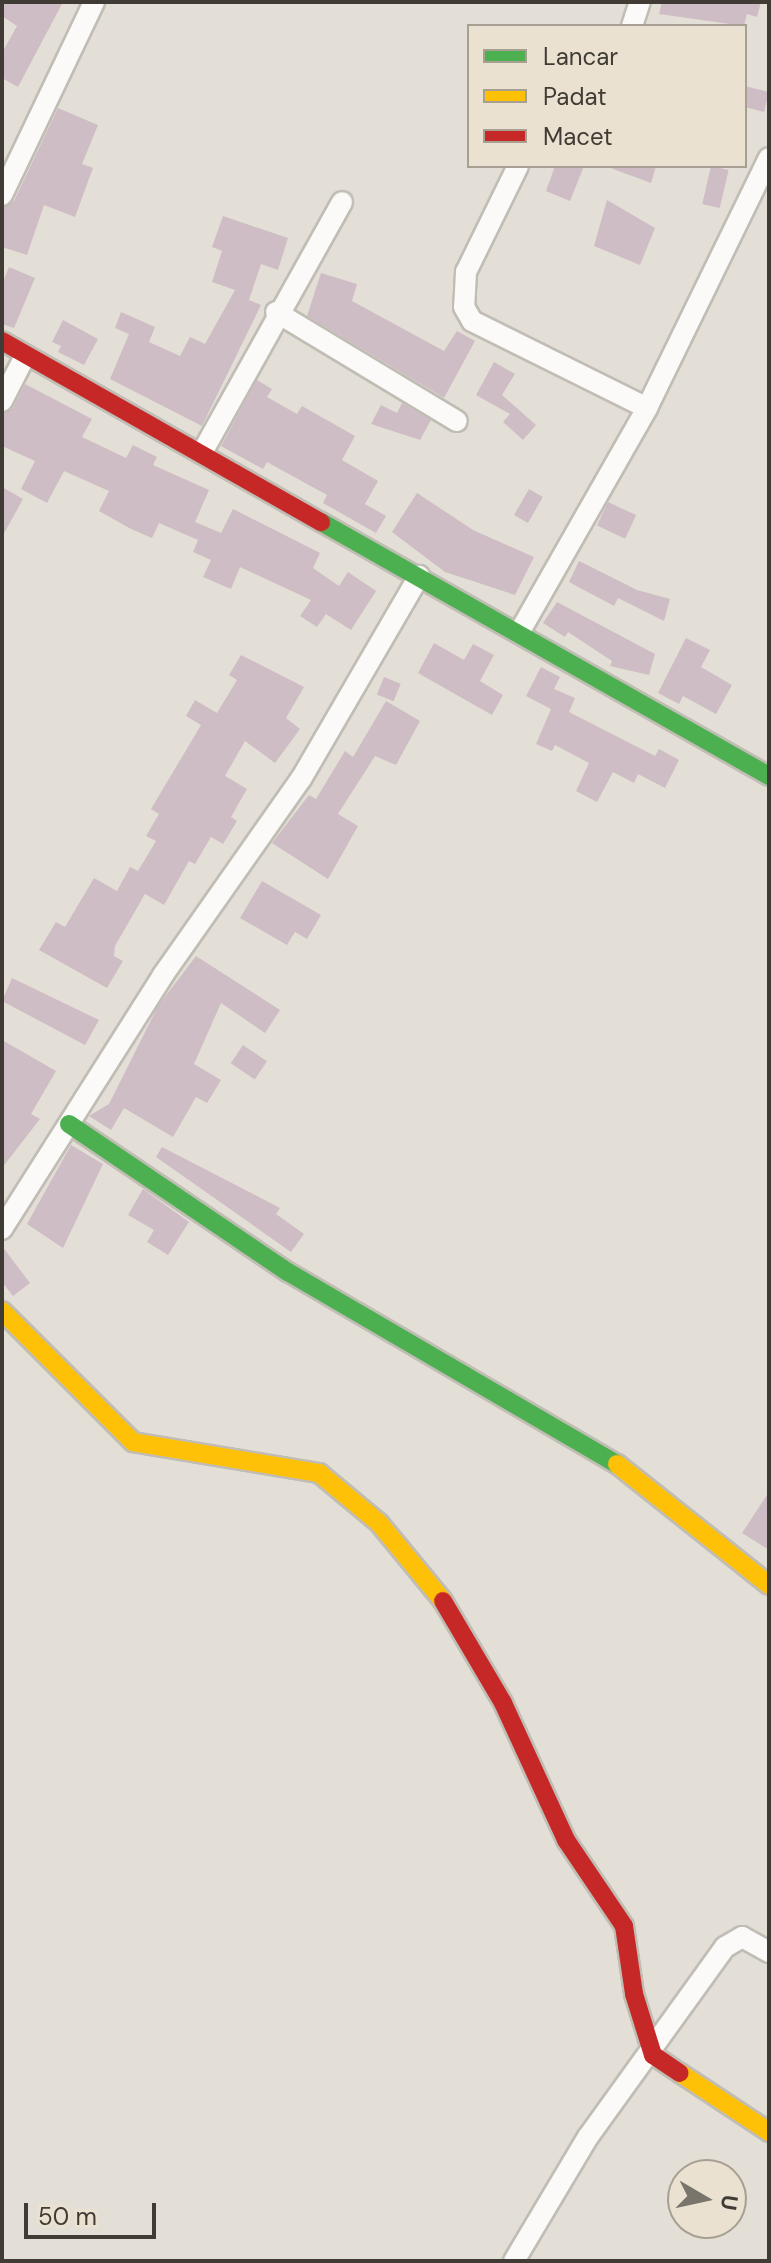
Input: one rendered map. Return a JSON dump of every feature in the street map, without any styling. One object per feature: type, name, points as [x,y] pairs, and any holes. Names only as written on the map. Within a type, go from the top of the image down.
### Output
[{"type":"street","points":[[2,195],[94,2]]},
{"type":"street","points":[[633,24],[640,2]]},
{"type":"street","points":[[520,631],[647,408],[769,158]]},
{"type":"street","points":[[517,168],[466,272],[464,307],[472,321],[647,408]]},
{"type":"street","points":[[203,451],[276,312],[342,202]]},
{"type":"street","points":[[276,312],[457,421]]},
{"type":"street","points":[[2,341],[203,451],[769,776]]},
{"type":"street","points":[[2,401],[25,356]]},
{"type":"street","points":[[2,1229],[163,975],[301,779],[419,576]]},
{"type":"street","points":[[69,1124],[144,1169],[288,1272],[639,1477],[769,1585]]},
{"type":"street","points":[[2,1311],[133,1442],[319,1473],[354,1498],[408,1554],[503,1703],[566,1840],[624,1926],[634,1994],[653,2055],[769,2132]]},
{"type":"street","points":[[514,2261],[588,2137],[653,2055],[731,1941],[742,1937],[769,1952]]},
{"type":"building","points":[[2,2],[63,2],[18,87],[2,78],[2,53],[17,26],[2,16]]},
{"type":"building","points":[[662,2],[761,2],[757,17],[747,14],[744,24],[659,14]]},
{"type":"building","points":[[747,86],[769,92],[764,112],[747,108]]},
{"type":"building","points":[[58,108],[98,125],[82,164],[93,168],[75,217],[44,205],[27,255],[2,247],[2,208],[14,201]]},
{"type":"building","points":[[554,168],[583,168],[570,201],[546,191]]},
{"type":"building","points":[[610,168],[655,168],[651,183]]},
{"type":"building","points":[[711,168],[729,170],[720,208],[702,204]]},
{"type":"building","points":[[607,200],[655,228],[640,265],[594,246]]},
{"type":"building","points":[[223,216],[288,238],[278,270],[261,264],[249,300],[261,305],[202,426],[110,379],[129,334],[115,328],[121,312],[155,327],[149,342],[180,356],[190,337],[205,344],[235,290],[212,282],[222,251],[212,247]]},
{"type":"building","points":[[9,267],[35,278],[14,328],[2,324],[2,284]]},
{"type":"building","points":[[321,273],[357,284],[352,301],[444,351],[457,331],[475,341],[444,398],[307,316]]},
{"type":"building","points":[[63,320],[98,339],[84,365],[58,352],[61,346],[52,342]]},
{"type":"building","points":[[494,362],[515,374],[502,395],[536,425],[523,440],[503,422],[510,414],[476,395]]},
{"type":"building","points":[[257,380],[272,389],[267,397],[297,414],[302,406],[355,436],[342,460],[378,481],[365,504],[386,516],[376,533],[323,503],[327,495],[267,462],[263,469],[221,446]]},
{"type":"building","points":[[25,384],[92,419],[82,437],[126,458],[133,445],[157,457],[153,465],[209,490],[195,522],[221,533],[233,509],[320,553],[313,568],[339,586],[348,572],[376,591],[351,630],[326,614],[317,627],[300,616],[311,600],[240,567],[231,589],[203,577],[211,560],[193,552],[198,540],[159,523],[152,538],[131,529],[99,511],[109,491],[64,471],[47,503],[21,489],[35,461],[2,446],[2,414],[13,408]]},
{"type":"building","points":[[402,403],[431,420],[420,440],[371,424],[381,405],[397,413]]},
{"type":"building","points":[[2,487],[23,499],[2,537]]},
{"type":"building","points":[[529,489],[543,497],[528,523],[514,515]]},
{"type":"building","points":[[417,493],[473,530],[534,557],[515,595],[445,572],[392,532]]},
{"type":"building","points":[[608,502],[636,515],[625,539],[597,526]]},
{"type":"building","points":[[579,561],[637,590],[670,599],[664,621],[618,598],[614,606],[569,582]]},
{"type":"building","points":[[557,602],[655,654],[649,675],[610,666],[612,661],[568,632],[565,637],[543,623]]},
{"type":"building","points":[[686,638],[710,650],[701,667],[732,685],[716,714],[683,696],[679,704],[658,693]]},
{"type":"building","points":[[434,643],[464,660],[473,644],[494,655],[480,681],[503,695],[492,715],[418,673]]},
{"type":"building","points":[[241,655],[304,687],[286,718],[300,729],[275,763],[245,741],[225,776],[247,789],[231,817],[237,821],[223,844],[211,837],[195,864],[189,861],[164,905],[145,894],[115,946],[114,956],[123,961],[107,988],[39,950],[56,922],[65,927],[94,878],[117,891],[130,867],[138,871],[156,841],[146,836],[159,814],[151,809],[201,725],[186,716],[195,700],[217,713],[237,680],[229,675]]},
{"type":"building","points":[[541,667],[560,677],[554,689],[575,698],[569,712],[655,756],[659,749],[679,760],[665,788],[638,774],[634,783],[613,772],[597,802],[576,791],[589,763],[555,745],[552,751],[536,744],[551,709],[526,696]]},
{"type":"building","points":[[384,677],[401,684],[394,701],[377,695]]},
{"type":"building","points":[[386,701],[420,721],[396,765],[375,756],[338,814],[358,826],[328,879],[272,843],[309,795],[316,799],[345,751],[353,757]]},
{"type":"building","points":[[262,881],[321,915],[307,939],[295,932],[287,945],[240,918]]},
{"type":"building","points":[[196,956],[280,1010],[265,1033],[221,1003],[194,1064],[221,1080],[207,1103],[196,1097],[173,1137],[124,1108],[111,1130],[89,1116],[109,1104],[158,1006]]},
{"type":"building","points":[[12,978],[99,1020],[85,1045],[2,1001]]},
{"type":"building","points":[[2,1040],[56,1071],[31,1114],[40,1119],[2,1168]]},
{"type":"building","points":[[243,1045],[267,1061],[255,1079],[231,1063]]},
{"type":"building","points":[[71,1145],[103,1164],[63,1248],[27,1224]]},
{"type":"building","points":[[162,1147],[280,1208],[276,1214],[304,1234],[291,1252],[156,1157]]},
{"type":"building","points":[[143,1189],[189,1222],[168,1255],[147,1242],[154,1230],[128,1215]]},
{"type":"building","points":[[2,1246],[30,1283],[13,1296],[2,1282]]},
{"type":"building","points":[[769,1492],[769,1550],[742,1533]]},
{"type":"traffic: fast","points":[[321,522],[769,776]]},
{"type":"traffic: fast","points":[[69,1124],[288,1272],[617,1464]]},
{"type":"traffic: slow","points":[[2,1311],[133,1442],[319,1473],[379,1523],[443,1601]]},
{"type":"traffic: slow","points":[[617,1464],[769,1585]]},
{"type":"traffic: slow","points":[[680,2073],[769,2132]]},
{"type":"traffic: jam","points":[[2,341],[321,522]]},
{"type":"traffic: jam","points":[[443,1601],[503,1703],[566,1840],[624,1926],[634,1994],[653,2055],[680,2073]]}]
